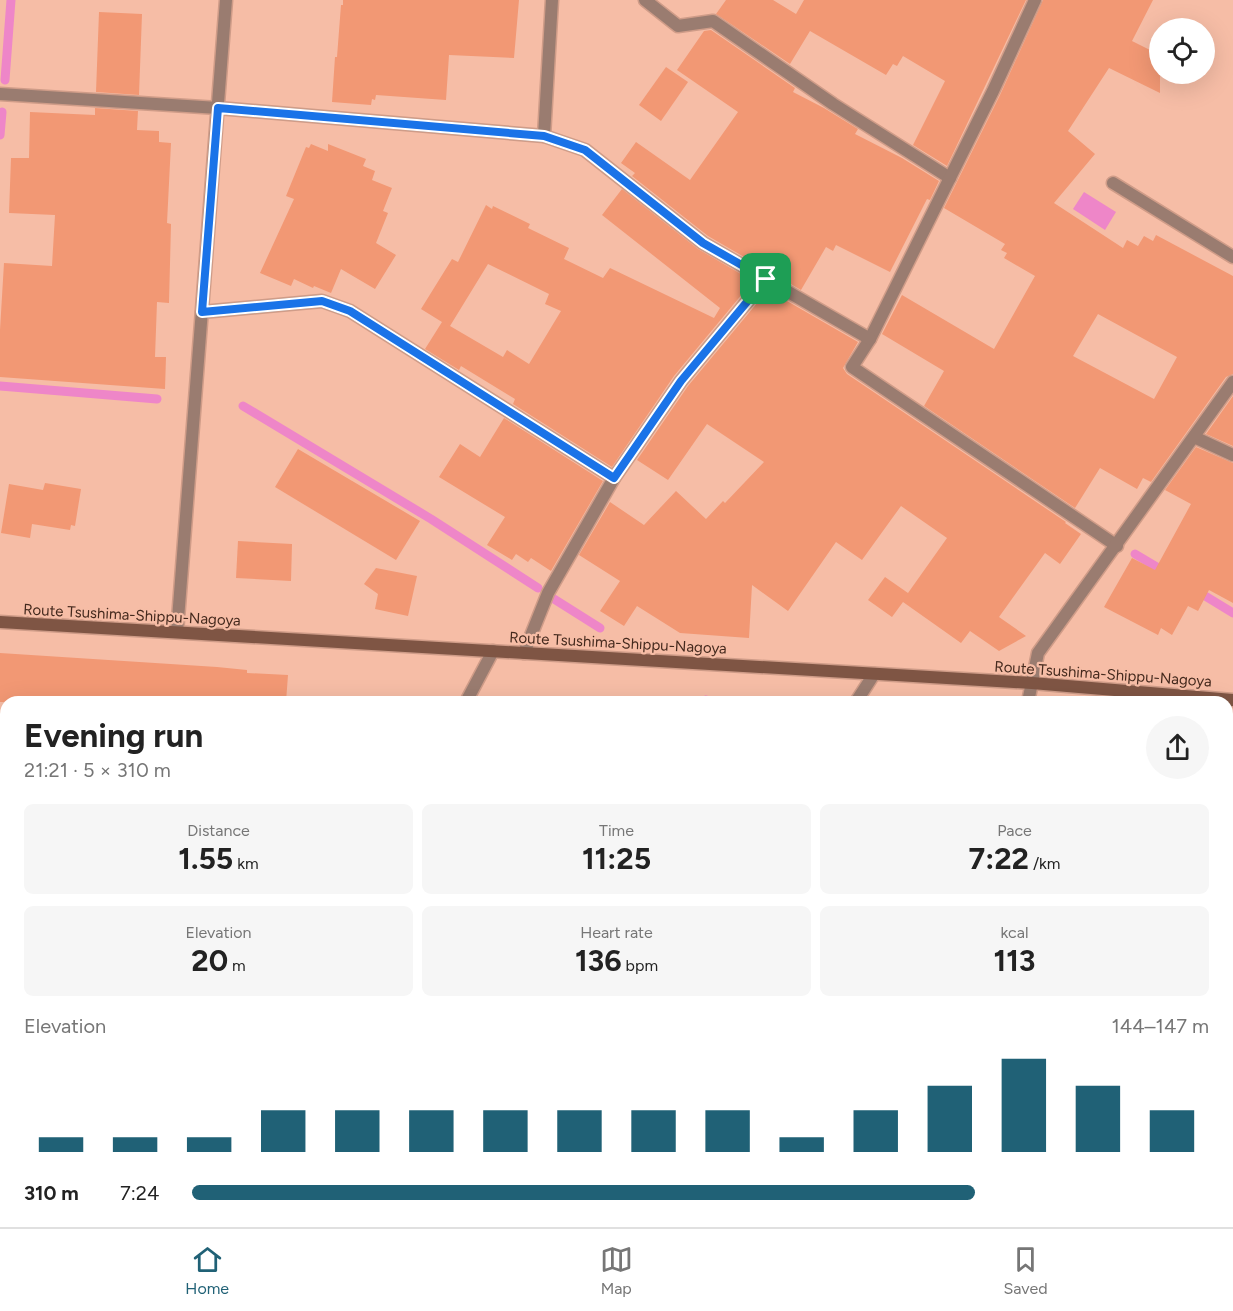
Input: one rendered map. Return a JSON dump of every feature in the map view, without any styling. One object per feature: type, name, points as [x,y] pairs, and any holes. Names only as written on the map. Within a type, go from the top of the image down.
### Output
[{"type":"main road","name":"Route Tsushima-Shippu-Nagoya","points":[[0,622],[1032,683],[1141,696]]},
{"type":"street","points":[[177,632],[226,0]]},
{"type":"street","points":[[544,136],[552,0]]},
{"type":"street","points":[[645,0],[678,26],[714,21],[833,104],[950,178]]},
{"type":"street","points":[[1035,0],[870,339],[852,367],[1117,546]]},
{"type":"street","points":[[0,94],[218,108],[544,136],[585,150],[703,243],[870,339]]},
{"type":"street","points":[[1113,183],[1233,257]]},
{"type":"street","points":[[524,653],[548,593],[614,478],[681,381],[766,279]]},
{"type":"street","points":[[202,312],[322,301],[350,311],[614,478]]},
{"type":"street","points":[[1029,696],[1038,653],[1233,382]]},
{"type":"street","points":[[1194,437],[1233,455]]},
{"type":"street","points":[[469,696],[493,651]]},
{"type":"street","points":[[860,696],[874,674]]},
{"type":"shaded area","points":[[1084,192],[1116,212],[1105,230],[1073,209]]},
{"type":"building","points":[[343,0],[519,0],[514,58],[449,55],[446,100],[376,95],[371,105],[332,102],[335,57],[337,57]]},
{"type":"building","points":[[726,0],[773,0],[796,14],[804,0],[1026,0],[947,166],[913,145],[945,81],[903,56],[897,66],[893,64],[886,75],[810,31],[790,64],[716,14]]},
{"type":"building","points":[[1043,0],[1153,0],[1132,41],[1149,50],[1149,84],[1160,84],[1160,93],[1109,68],[1068,131],[1095,154],[1054,203],[1123,248],[1127,240],[1138,246],[1144,236],[1153,241],[1156,235],[1233,276],[1233,374],[1226,377],[1151,482],[1143,478],[1137,489],[1100,468],[1075,508],[924,406],[944,371],[882,334],[902,295],[994,349],[1035,276],[1004,258],[1007,253],[1001,250],[1005,244],[944,208],[1000,95]],"holes":[[[1098,314],[1177,357],[1154,399],[1073,356]]]},
{"type":"building","points":[[99,12],[142,14],[139,95],[96,92]]},
{"type":"building","points":[[711,30],[795,88],[793,92],[858,129],[855,134],[902,158],[939,181],[930,200],[927,199],[890,272],[836,245],[833,251],[826,247],[801,290],[708,236],[632,176],[635,173],[621,163],[636,142],[690,180],[738,112],[677,70],[704,31]]},
{"type":"building","points":[[666,67],[688,82],[661,121],[639,105]]},
{"type":"building","points":[[95,108],[138,111],[137,130],[159,131],[159,142],[171,143],[167,223],[171,224],[169,303],[157,302],[155,357],[166,357],[165,389],[0,377],[4,263],[52,266],[55,215],[9,213],[11,158],[29,158],[30,112],[95,115]]},
{"type":"building","points":[[311,144],[328,151],[328,144],[366,159],[363,166],[375,171],[372,180],[392,188],[383,211],[388,213],[376,243],[396,255],[375,289],[341,269],[331,293],[294,279],[291,286],[260,273],[294,199],[286,196],[306,147],[309,148]]},
{"type":"building","points":[[622,189],[698,249],[753,281],[674,376],[612,467],[513,404],[515,399],[461,366],[459,370],[425,349],[442,322],[421,309],[452,259],[458,262],[486,205],[492,209],[493,206],[530,224],[528,228],[569,248],[564,259],[603,278],[610,268],[714,318],[720,308],[602,215]],"holes":[[[488,264],[549,294],[545,304],[561,311],[529,364],[507,350],[503,357],[450,326]]]},
{"type":"building","points":[[768,290],[858,342],[843,368],[847,374],[1081,534],[1060,564],[1045,553],[999,617],[1026,636],[999,651],[970,631],[961,643],[903,602],[892,617],[868,600],[885,577],[908,593],[947,538],[901,506],[862,560],[836,542],[788,611],[752,585],[749,638],[680,633],[637,606],[624,626],[600,611],[620,581],[579,555],[610,502],[644,525],[676,491],[706,519],[723,501],[725,503],[764,462],[707,424],[668,480],[637,460],[688,386]]},
{"type":"building","points":[[1233,396],[1233,446],[1206,434]]},
{"type":"building","points":[[504,418],[603,481],[551,571],[531,558],[528,562],[516,554],[512,560],[487,545],[505,517],[439,477],[460,444],[480,457]]},
{"type":"building","points":[[1196,447],[1233,463],[1233,603],[1209,590],[1198,611],[1188,606],[1172,635],[1161,628],[1158,635],[1104,607],[1132,558],[1155,570],[1191,504],[1165,490]]},
{"type":"building","points":[[298,449],[420,521],[396,560],[275,487]]},
{"type":"building","points":[[45,483],[81,489],[75,526],[71,525],[70,530],[32,524],[30,538],[1,533],[9,484],[43,490]]},
{"type":"building","points":[[238,541],[292,544],[291,581],[236,578]]},
{"type":"building","points":[[376,568],[417,576],[408,616],[375,609],[378,594],[364,584]]},
{"type":"building","points":[[0,653],[217,667],[247,670],[247,673],[288,675],[286,696],[0,696]]},
{"type":"waterway","points":[[5,80],[11,0]]},
{"type":"waterway","points":[[0,135],[2,112]]},
{"type":"waterway","points":[[0,386],[157,399]]},
{"type":"waterway","points":[[243,406],[431,519],[538,588]]},
{"type":"waterway","points":[[1135,554],[1167,573]]},
{"type":"waterway","points":[[1197,591],[1233,613]]},
{"type":"waterway","points":[[554,599],[600,628]]},
{"type":"route","points":[[218,108],[544,136],[585,150],[703,243],[766,279],[681,381],[614,478],[350,311],[322,301],[202,312],[218,108]]}]
